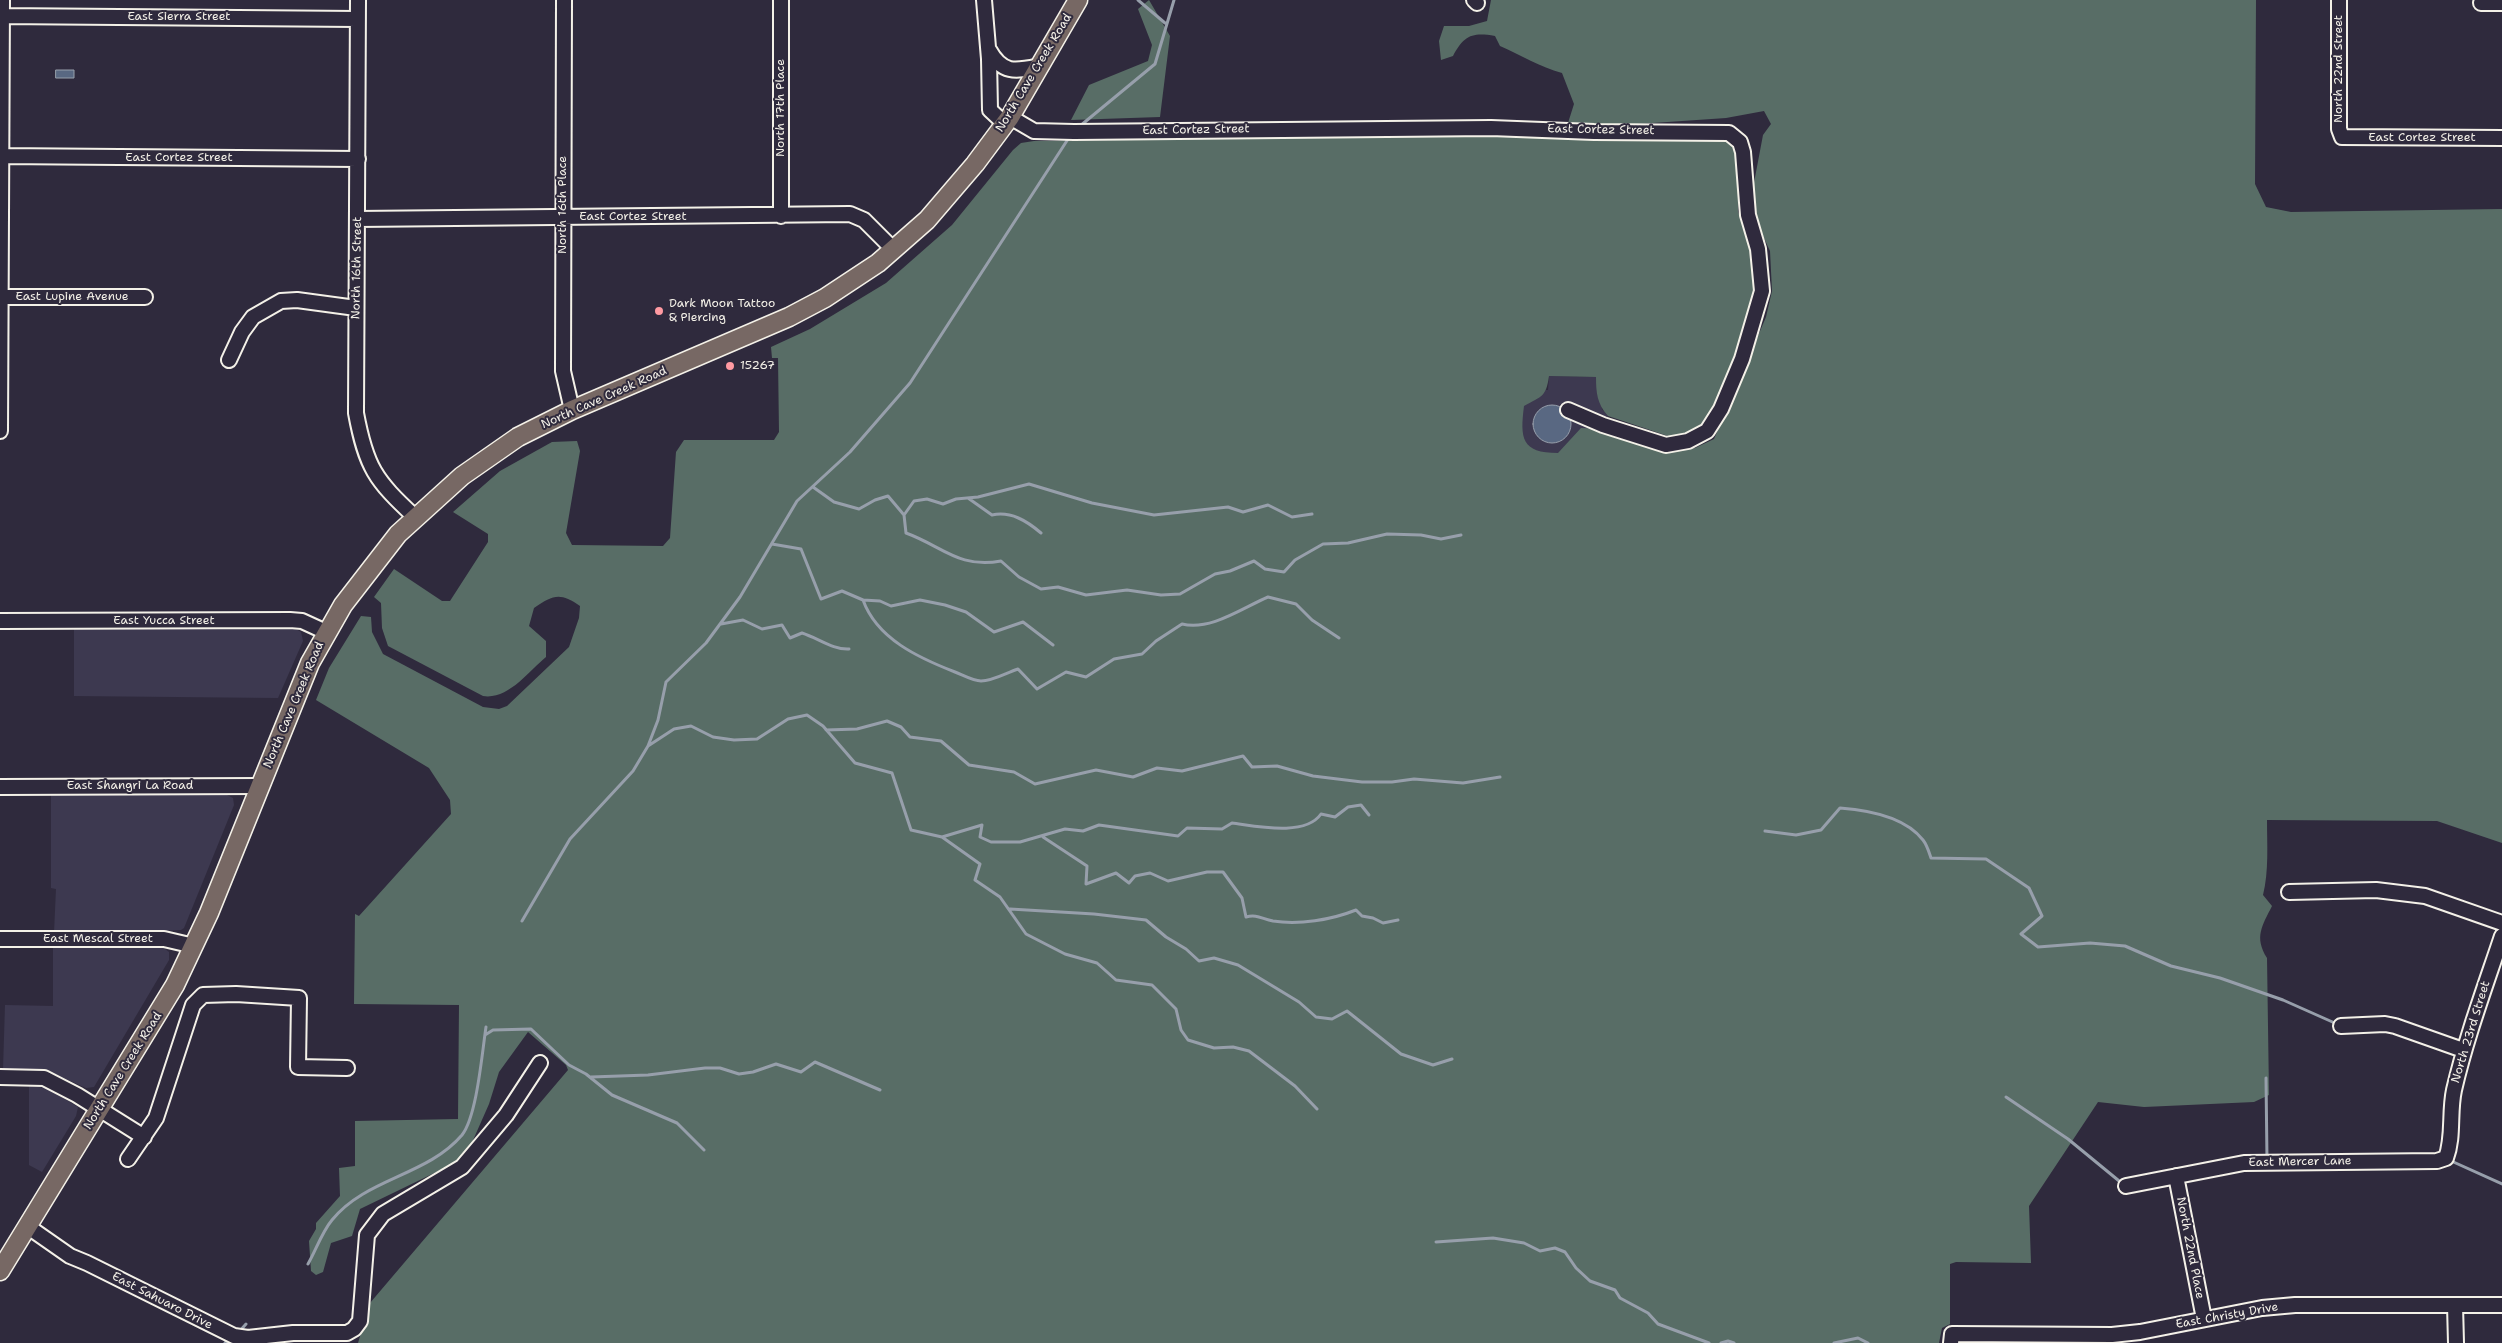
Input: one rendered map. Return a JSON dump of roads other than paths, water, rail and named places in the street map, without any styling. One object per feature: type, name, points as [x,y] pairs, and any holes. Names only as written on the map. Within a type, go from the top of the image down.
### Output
[{"type":"main road","name":"North Cave Creek Road","points":[[0,1271],[98,1108],[155,1021],[194,946],[298,690],[326,632],[377,560],[415,517],[462,476],[492,454],[572,410],[790,318],[846,285],[894,250],[940,207],[1007,120],[1078,0]]},
{"type":"street","points":[[0,431],[2,0]]},
{"type":"street","name":"North 16th Street","points":[[358,0],[356,413],[361,445],[372,469],[415,517]]},
{"type":"street","name":"North 16th Place","points":[[564,0],[563,371],[572,410]]},
{"type":"street","name":"North 17th Place","points":[[781,0],[782,216]]},
{"type":"street","points":[[984,0],[990,110],[1007,120]]},
{"type":"street","name":"North 22nd Street","points":[[2339,0],[2339,129],[2342,137]]},
{"type":"street","points":[[2481,3],[2502,3]]},
{"type":"street","name":"East Sierra Street","points":[[1,16],[358,18]]},
{"type":"street","points":[[988,50],[1004,68],[1022,70],[1040,66]]},
{"type":"street","name":"East Cortez Street","points":[[1007,120],[1034,131],[1074,132],[1491,128],[1594,132],[1729,133],[1740,142],[1743,152],[1748,215],[1758,249],[1762,291],[1742,359],[1721,409],[1707,432],[1688,441],[1666,446],[1602,425],[1568,410]]},
{"type":"street","name":"East Cortez Street","points":[[2342,137],[2502,138]]},
{"type":"street","name":"East Cortez Street","points":[[1,156],[358,159]]},
{"type":"street","name":"East Cortez Street","points":[[358,219],[856,216],[880,234],[894,250]]},
{"type":"street","name":"East Lupine Avenue","points":[[1,297],[144,297]]},
{"type":"street","points":[[229,360],[242,332],[253,317],[282,301],[297,300],[356,308]]},
{"type":"street","name":"East Yucca Street","points":[[0,621],[290,620],[302,621],[326,632]]},
{"type":"street","name":"East Shangri La Road","points":[[0,786],[260,786]]},
{"type":"street","points":[[2289,892],[2376,890],[2425,896],[2502,923]]},
{"type":"street","name":"North 23rd Street","points":[[2446,1158],[2450,1147],[2452,1099],[2463,1050],[2502,936]]},
{"type":"street","name":"East Mescal Street","points":[[0,939],[164,939],[194,946]]},
{"type":"street","points":[[128,1159],[156,1118],[185,1027],[198,998],[212,993],[299,998],[298,1067],[347,1068]]},
{"type":"street","points":[[2341,1026],[2385,1024],[2463,1050]]},
{"type":"street","name":"East Sahuaro Drive","points":[[27,1226],[70,1256],[234,1336],[248,1341],[293,1333],[347,1333],[354,1329],[360,1321],[367,1235],[382,1214],[462,1167],[506,1115],[540,1063]]},
{"type":"street","points":[[0,1076],[44,1078],[98,1108],[144,1137]]},
{"type":"street","name":"East Mercer Lane","points":[[2126,1186],[2244,1163],[2267,1161],[2437,1161],[2446,1158]]},
{"type":"street","name":"North 22nd Place","points":[[2176,1176],[2204,1319]]},
{"type":"street","name":"East Christy Drive","points":[[1951,1339],[2140,1332],[2262,1308],[2295,1305],[2502,1306]]},
{"type":"street","points":[[2455,1305],[2456,1343]]},
{"type":"water","points":[[56,70],[74,70],[74,78],[56,78]]},
{"type":"water","points":[[1552,405],[1566,410],[1571,424],[1566,438],[1552,443],[1538,438],[1533,424],[1538,410]]},
{"type":"waterway","points":[[1138,0],[1165,23]]},
{"type":"waterway","points":[[1080,126],[1155,64],[1174,0]]},
{"type":"waterway","points":[[522,921],[570,839],[633,771],[648,746],[658,720],[666,682],[706,643],[740,597],[797,501],[850,452],[910,383],[1070,136]]},
{"type":"waterway","points":[[904,515],[914,501],[927,499],[943,504],[956,499],[978,497],[1029,484],[1092,503],[1154,515],[1228,507],[1243,512],[1268,505],[1292,517],[1312,514]]},
{"type":"waterway","points":[[813,487],[834,502],[859,509],[875,500],[888,496],[904,515],[906,533],[962,559],[986,563],[1001,561],[1019,577],[1041,589],[1058,587],[1086,595],[1127,590],[1161,595],[1180,594],[1215,574],[1230,571],[1254,561],[1265,569],[1284,572],[1295,560],[1323,544],[1348,543],[1387,534],[1421,535],[1441,539],[1461,535]]},
{"type":"waterway","points":[[968,498],[992,515],[1006,514],[1018,518],[1041,533]]},
{"type":"waterway","points":[[772,544],[801,549],[821,599],[842,591],[863,600],[869,614],[878,626],[901,645],[927,660],[978,681],[990,680],[1018,669],[1037,689],[1066,672],[1086,677],[1114,659],[1142,654],[1156,641],[1182,624],[1193,625],[1215,621],[1268,597],[1296,604],[1312,620],[1339,638]]},
{"type":"waterway","points":[[863,600],[880,601],[891,606],[920,600],[945,605],[966,612],[994,632],[1023,622],[1053,645]]},
{"type":"waterway","points":[[721,624],[743,620],[762,629],[782,625],[790,638],[802,633],[831,646],[849,649]]},
{"type":"waterway","points":[[648,746],[674,729],[691,726],[713,737],[734,740],[757,739],[788,719],[807,715],[823,726],[855,763],[892,773],[911,830],[942,837],[980,864],[975,880],[1000,897],[1026,934],[1065,954],[1097,963],[1116,980],[1152,985],[1176,1009],[1181,1030],[1188,1040],[1214,1048],[1233,1047],[1249,1051],[1295,1086],[1317,1109]]},
{"type":"waterway","points":[[826,730],[857,729],[887,721],[901,727],[910,737],[941,741],[969,765],[1014,772],[1035,784],[1096,770],[1133,777],[1157,768],[1182,771],[1243,756],[1252,767],[1277,766],[1313,776],[1362,782],[1392,782],[1414,779],[1463,783],[1500,777]]},
{"type":"waterway","points":[[942,837],[982,825],[980,837],[991,842],[1020,842],[1065,829],[1083,831],[1099,825],[1178,836],[1187,828],[1222,829],[1232,823],[1266,828],[1304,826],[1314,821],[1321,814],[1335,817],[1348,807],[1361,805],[1369,815]]},
{"type":"waterway","points":[[1765,831],[1796,835],[1821,830],[1840,808],[1885,816],[1896,820],[1915,832],[1924,842],[1931,858],[1986,859],[2029,888],[2042,916],[2021,934],[2038,947],[2090,943],[2125,946],[2171,966],[2220,978],[2283,1000],[2337,1024]]},
{"type":"waterway","points":[[1043,837],[1087,866],[1086,884],[1116,873],[1129,883],[1135,876],[1150,873],[1168,881],[1207,872],[1223,872],[1242,898],[1246,917],[1256,916],[1273,921],[1304,922],[1326,919],[1356,910],[1362,916],[1373,918],[1383,923],[1398,920]]},
{"type":"waterway","points":[[1010,909],[1094,914],[1146,920],[1166,937],[1186,949],[1199,961],[1214,958],[1238,965],[1299,1002],[1316,1017],[1332,1019],[1347,1011],[1401,1054],[1433,1065],[1452,1059]]},
{"type":"waterway","points":[[308,1264],[328,1225],[346,1206],[379,1185],[432,1160],[448,1149],[462,1135],[472,1114],[481,1068],[486,1027]]},
{"type":"waterway","points":[[485,1035],[493,1030],[531,1029],[569,1065],[586,1074],[612,1095],[677,1123],[704,1150]]},
{"type":"waterway","points":[[591,1077],[648,1075],[705,1068],[720,1068],[739,1074],[753,1072],[776,1064],[801,1072],[815,1062],[880,1090]]},
{"type":"waterway","points":[[2266,1078],[2267,1160]]},
{"type":"waterway","points":[[2006,1097],[2068,1139],[2124,1185]]},
{"type":"waterway","points":[[2449,1160],[2502,1184]]},
{"type":"waterway","points":[[1436,1242],[1493,1238],[1524,1243],[1540,1251],[1555,1248],[1565,1252],[1576,1268],[1590,1281],[1615,1290],[1620,1298],[1648,1313],[1658,1324],[1709,1343]]},
{"type":"waterway","points":[[238,1333],[246,1324]]},
{"type":"waterway","points":[[225,1343],[231,1338]]},
{"type":"waterway","points":[[1834,1343],[1858,1338],[1868,1343]]},
{"type":"waterway","points":[[1721,1343],[1728,1341],[1734,1343]]},
{"type":"place","name":"Dark Moon Tattoo & Piercing","points":[[659,311]]},
{"type":"place","name":"15267","points":[[730,366]]}]
